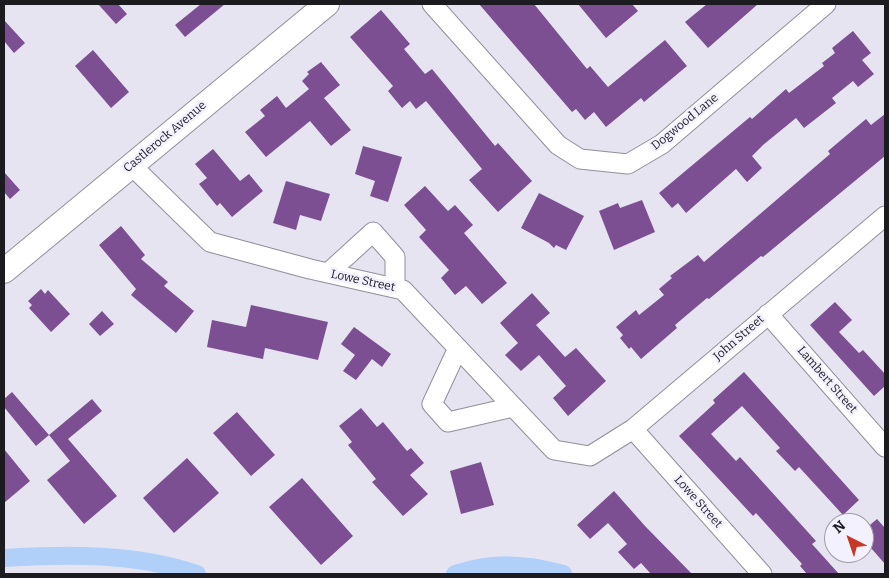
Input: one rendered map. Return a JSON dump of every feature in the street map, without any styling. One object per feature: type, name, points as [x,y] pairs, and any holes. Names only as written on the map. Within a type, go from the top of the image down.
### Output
[{"type":"street","name":"Castlerock Avenue","points":[[4,271],[327,4]]},
{"type":"street","name":"Dogwood Lane","points":[[432,4],[558,145],[580,159],[628,164],[662,144],[826,4]]},
{"type":"street","name":"Lowe Street","points":[[131,165],[210,242],[328,273],[403,290],[554,450],[590,456]]},
{"type":"street","name":"John Street","points":[[590,456],[633,429],[885,216]]},
{"type":"street","points":[[328,273],[373,232],[395,257],[395,288]]},
{"type":"street","name":"Lambert Street","points":[[768,314],[885,446]]},
{"type":"street","points":[[458,348],[432,404],[448,422],[513,407]]},
{"type":"street","name":"Lowe Street","points":[[633,429],[762,574]]},
{"type":"building","points":[[98,4],[118,4],[127,14],[116,24]]},
{"type":"building","points":[[201,4],[225,4],[185,37],[175,25]]},
{"type":"building","points":[[479,4],[534,4],[587,69],[590,66],[608,87],[665,40],[687,66],[644,102],[641,98],[606,127],[594,112],[585,120],[576,109],[572,112]]},
{"type":"building","points":[[578,4],[632,4],[638,11],[606,38]]},
{"type":"building","points":[[707,4],[758,4],[708,48],[685,22]]},
{"type":"building","points":[[381,10],[410,44],[404,49],[425,74],[432,69],[495,146],[498,143],[532,181],[498,212],[469,180],[482,169],[426,101],[416,109],[410,101],[402,108],[388,91],[393,86],[350,37]]},
{"type":"building","points":[[4,20],[25,43],[14,53],[4,41]]},
{"type":"building","points":[[853,31],[871,53],[862,60],[874,74],[858,87],[853,81],[832,98],[836,103],[804,128],[796,118],[763,145],[752,156],[762,168],[747,182],[736,169],[686,213],[678,203],[672,208],[659,193],[750,117],[752,119],[786,89],[789,93],[824,66],[822,63],[835,53],[832,48]]},
{"type":"building","points":[[93,50],[129,92],[111,108],[75,66]]},
{"type":"building","points":[[321,62],[340,85],[324,98],[351,130],[331,146],[310,121],[266,157],[245,132],[265,116],[260,110],[277,96],[286,108],[309,89],[302,81],[309,74],[307,72]]},
{"type":"building","points":[[885,114],[885,156],[763,257],[761,256],[709,299],[707,298],[675,325],[677,328],[641,359],[631,347],[629,349],[620,338],[623,335],[616,327],[636,310],[639,315],[664,295],[659,289],[672,278],[670,276],[698,255],[704,262],[830,154],[828,151],[866,119],[871,125]]},
{"type":"building","points":[[363,146],[402,157],[388,202],[370,196],[375,181],[355,174]]},
{"type":"building","points":[[213,149],[240,181],[249,174],[263,191],[232,217],[220,203],[217,206],[199,184],[207,178],[195,164]]},
{"type":"building","points":[[4,172],[20,190],[10,199],[4,192]]},
{"type":"building","points":[[286,181],[330,194],[321,221],[300,215],[296,230],[273,223]]},
{"type":"building","points":[[425,186],[448,211],[455,205],[473,225],[464,233],[507,283],[482,304],[466,286],[455,295],[441,278],[449,270],[419,237],[426,230],[404,205]]},
{"type":"building","points":[[539,193],[584,216],[566,250],[556,245],[554,248],[549,243],[521,228]]},
{"type":"building","points":[[642,200],[655,232],[614,250],[599,211],[618,203],[620,208]]},
{"type":"building","points":[[121,226],[145,255],[141,259],[168,282],[164,286],[194,311],[176,333],[131,295],[136,289],[99,245]]},
{"type":"building","points":[[41,289],[45,294],[48,290],[70,314],[51,332],[29,308],[32,305],[28,301]]},
{"type":"building","points":[[532,293],[550,313],[536,325],[565,357],[576,348],[606,381],[568,416],[553,398],[566,386],[539,355],[521,371],[505,355],[518,343],[500,323]]},
{"type":"building","points":[[835,302],[852,320],[839,332],[859,353],[863,350],[885,374],[885,386],[874,396],[810,325]]},
{"type":"building","points":[[251,305],[328,322],[318,360],[265,348],[263,359],[207,347],[212,320],[246,327]]},
{"type":"building","points":[[102,311],[114,324],[100,336],[89,324]]},
{"type":"building","points":[[354,327],[391,354],[382,367],[372,359],[356,380],[343,371],[355,355],[341,344]]},
{"type":"building","points":[[744,372],[859,500],[845,513],[841,513],[799,467],[795,471],[776,451],[780,448],[742,406],[711,434],[736,461],[740,457],[816,541],[812,544],[824,557],[824,563],[829,563],[839,574],[807,574],[800,566],[802,564],[756,513],[753,516],[679,436],[715,403],[713,400]]},
{"type":"building","points":[[12,392],[49,435],[36,446],[4,407],[4,399]]},
{"type":"building","points":[[92,399],[102,411],[68,439],[117,496],[84,524],[47,480],[70,461],[49,435]]},
{"type":"building","points":[[361,408],[377,427],[383,422],[407,451],[411,448],[424,463],[410,475],[428,494],[403,516],[372,482],[376,479],[348,445],[352,442],[339,426]]},
{"type":"building","points":[[237,412],[275,455],[251,476],[213,433]]},
{"type":"building","points":[[4,449],[30,481],[4,503]]},
{"type":"building","points":[[187,458],[219,493],[174,533],[143,498]]},
{"type":"building","points":[[481,462],[494,505],[461,514],[450,471]]},
{"type":"building","points":[[302,478],[353,536],[321,565],[269,507]]},
{"type":"building","points":[[614,491],[692,574],[651,574],[641,563],[634,569],[618,552],[627,544],[608,523],[590,539],[577,525]]},
{"type":"building","points":[[877,519],[885,528],[885,564],[874,551],[874,522]]},
{"type":"waterway","points":[[4,558],[77,556],[126,559],[174,567],[197,574]]},
{"type":"waterway","points":[[455,574],[483,567],[509,565],[549,570],[563,574]]}]
